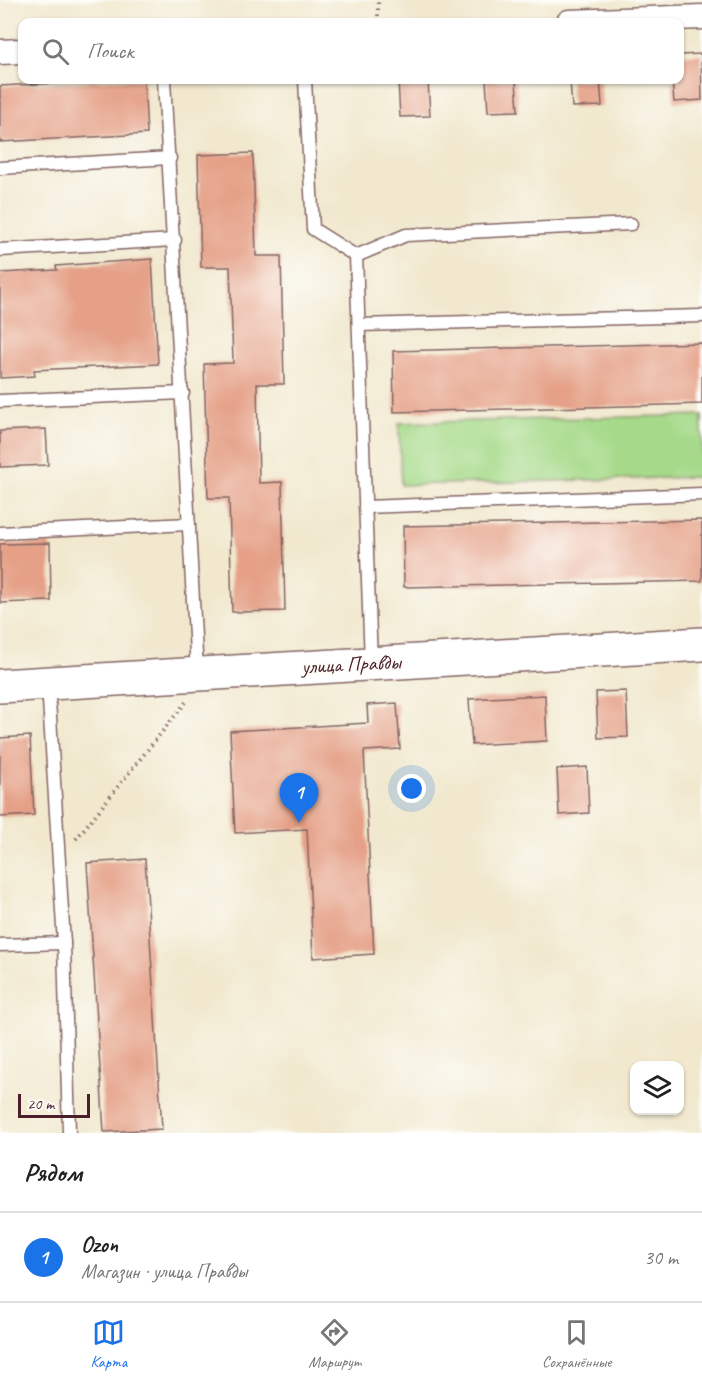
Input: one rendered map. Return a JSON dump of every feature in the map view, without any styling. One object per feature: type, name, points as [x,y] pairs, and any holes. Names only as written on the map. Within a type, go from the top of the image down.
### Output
[{"type":"street","points":[[658,18],[702,16]]},
{"type":"street","points":[[0,52],[18,51]]},
{"type":"street","name":"улица Правды","points":[[0,686],[48,683],[193,685],[371,662],[702,644]]},
{"type":"lane","points":[[164,84],[171,158],[183,393],[193,685]]},
{"type":"lane","points":[[304,84],[313,229],[356,256]]},
{"type":"lane","points":[[0,168],[171,158]]},
{"type":"lane","points":[[356,256],[406,235],[631,224]]},
{"type":"lane","points":[[0,250],[175,240]]},
{"type":"lane","points":[[356,256],[371,662]]},
{"type":"lane","points":[[359,325],[702,316]]},
{"type":"lane","points":[[0,401],[183,393]]},
{"type":"lane","points":[[365,507],[702,494]]},
{"type":"lane","points":[[0,533],[189,524]]},
{"type":"lane","points":[[48,683],[64,943],[69,1133]]},
{"type":"lane","points":[[0,945],[64,943]]},
{"type":"path","points":[[378,0],[378,18]]},
{"type":"path","points":[[59,861],[193,685]]},
{"type":"green space","points":[[702,415],[702,477],[401,485],[399,423]]},
{"type":"building","points":[[701,54],[702,100],[674,102],[672,84],[684,84],[684,55]]},
{"type":"building","points":[[144,84],[147,134],[0,142],[0,86]]},
{"type":"building","points":[[398,84],[428,84],[430,116],[400,117]]},
{"type":"building","points":[[486,84],[516,84],[518,111],[488,112]]},
{"type":"building","points":[[570,84],[600,84],[602,106],[572,107]]},
{"type":"building","points":[[253,153],[256,256],[281,256],[284,384],[257,384],[259,483],[282,482],[285,611],[232,612],[229,498],[208,498],[204,364],[233,363],[230,267],[201,267],[198,155]]},
{"type":"building","points":[[152,259],[158,364],[34,370],[35,376],[0,378],[0,273],[57,270],[56,266]]},
{"type":"building","points":[[702,343],[702,404],[394,412],[393,351]]},
{"type":"building","points":[[46,429],[48,465],[0,467],[0,431]]},
{"type":"building","points":[[702,520],[702,581],[404,587],[403,526]]},
{"type":"building","points":[[50,543],[51,601],[0,603],[0,544]]},
{"type":"building","points":[[626,691],[628,737],[598,738],[596,692]]},
{"type":"building","points":[[545,695],[547,741],[472,745],[469,699]]},
{"type":"building","points":[[397,703],[400,749],[364,751],[374,954],[313,958],[307,829],[235,833],[230,731],[368,723],[367,705]]},
{"type":"building","points":[[30,736],[34,815],[0,817],[0,738]]},
{"type":"building","points":[[587,767],[589,813],[559,815],[557,769]]},
{"type":"building","points":[[145,859],[162,1129],[104,1132],[87,863]]},
{"type":"place","name":"Ozon","points":[[299,823]]}]
